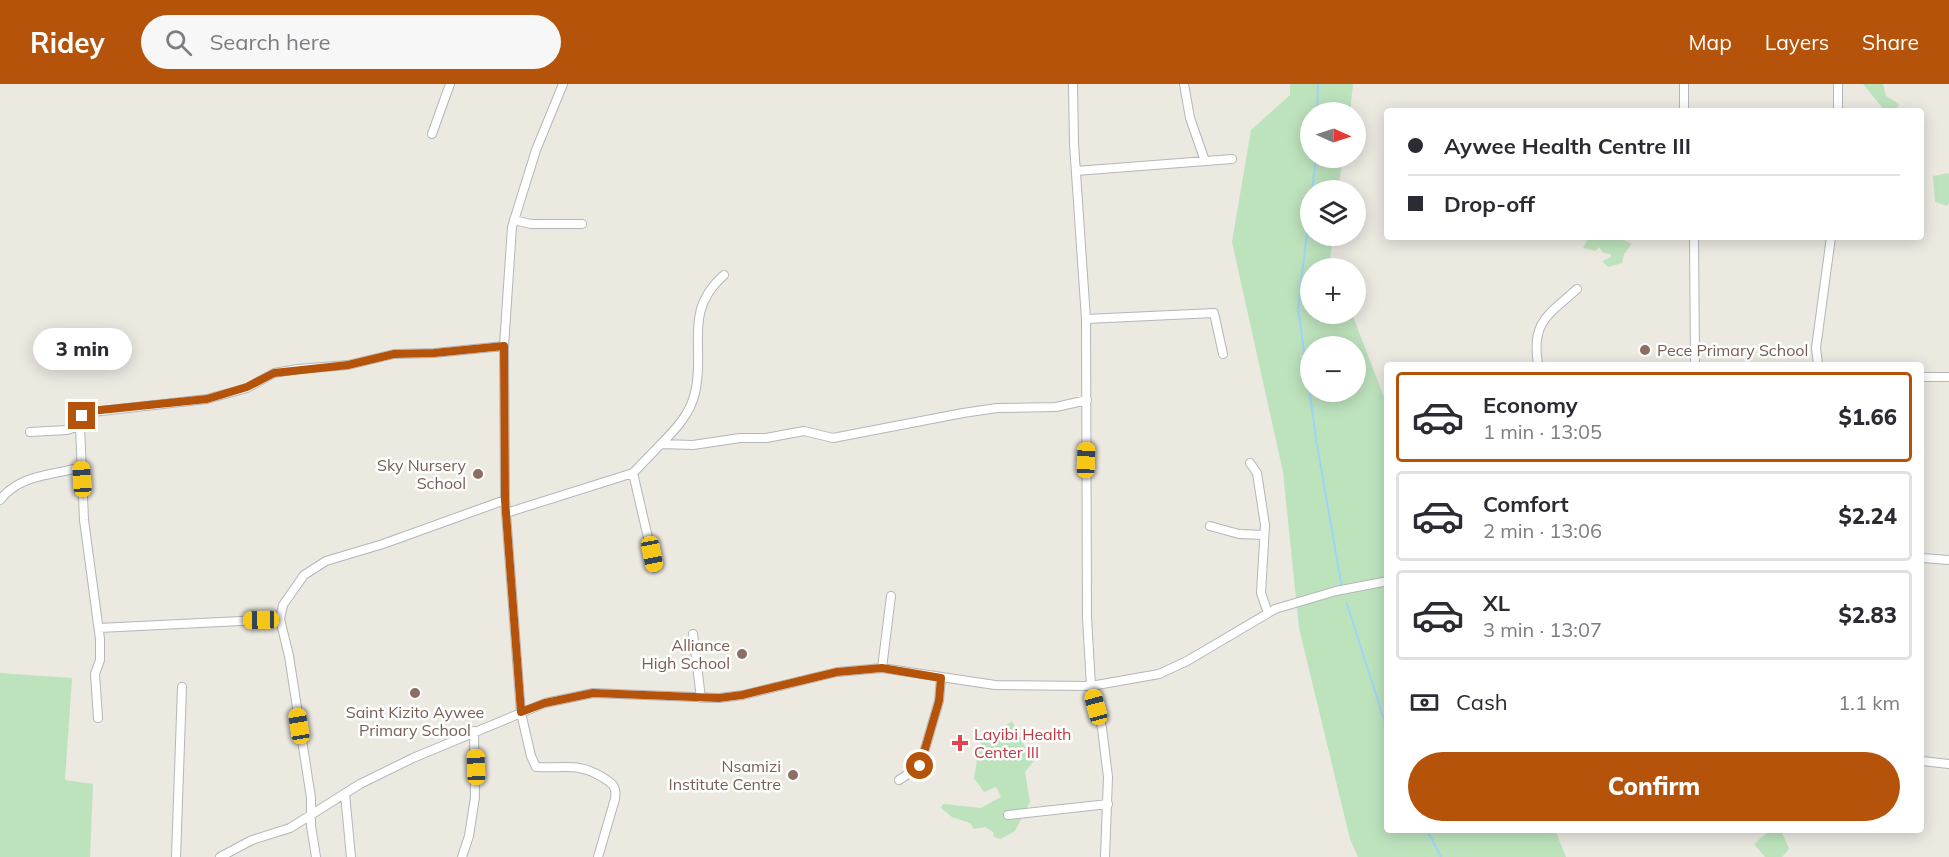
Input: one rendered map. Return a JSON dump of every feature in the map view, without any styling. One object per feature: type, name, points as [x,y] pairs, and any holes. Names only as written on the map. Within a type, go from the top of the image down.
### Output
[{"type":"street","points":[[432,134],[450,84]]},
{"type":"street","points":[[563,84],[536,150],[514,220],[504,346],[505,500],[521,712],[535,766],[587,768],[615,787],[615,799],[598,857]]},
{"type":"street","points":[[1073,84],[1076,171],[1086,319],[1086,563],[1091,687],[1102,728],[1108,804],[1105,857]]},
{"type":"street","points":[[1184,84],[1190,118],[1205,161]]},
{"type":"street","points":[[1684,84],[1684,108]]},
{"type":"street","points":[[1838,84],[1838,108]]},
{"type":"street","points":[[1076,171],[1232,159]]},
{"type":"street","points":[[514,220],[531,224],[582,224]]},
{"type":"street","points":[[1694,240],[1695,360]]},
{"type":"street","points":[[1818,362],[1816,348],[1818,327],[1832,240]]},
{"type":"street","points":[[506,513],[633,473],[677,428],[693,400],[702,302],[710,287],[724,275]]},
{"type":"street","points":[[1538,362],[1535,339],[1540,324],[1577,289]]},
{"type":"street","points":[[1086,319],[1214,313],[1223,354]]},
{"type":"street","points":[[98,718],[95,674],[100,660],[99,628],[88,554],[81,467],[80,426],[84,413],[207,399],[247,387],[274,373],[348,365],[394,354],[434,353],[504,346]]},
{"type":"street","points":[[1924,377],[1949,377]]},
{"type":"street","points":[[661,444],[693,445],[740,438],[766,438],[804,431],[833,438],[974,412],[1056,406],[1087,400]]},
{"type":"street","points":[[30,432],[68,430],[80,426]]},
{"type":"street","points":[[1250,463],[1257,473],[1264,535],[1261,593],[1268,613]]},
{"type":"street","points":[[0,500],[9,488],[21,481],[81,467]]},
{"type":"street","points":[[633,473],[655,568]]},
{"type":"street","points":[[316,857],[311,826],[313,812],[289,656],[280,620],[283,605],[304,574],[312,568],[347,553],[383,544],[505,500]]},
{"type":"street","points":[[1210,526],[1239,534],[1264,535]]},
{"type":"street","points":[[1924,558],[1949,560]]},
{"type":"street","points":[[220,857],[252,840],[290,828],[313,812],[325,808],[345,794],[413,758],[545,703],[593,693],[701,698],[742,695],[837,672],[882,668],[995,685],[1091,687],[1141,679],[1174,668],[1268,613],[1327,594],[1384,582]]},
{"type":"street","points":[[882,668],[891,596]]},
{"type":"street","points":[[99,628],[280,620]]},
{"type":"street","points":[[693,634],[701,698]]},
{"type":"street","points":[[899,780],[920,766],[939,701],[941,678]]},
{"type":"street","points":[[176,857],[182,687]]},
{"type":"street","points":[[461,857],[471,826],[475,797],[474,731]]},
{"type":"street","points":[[1924,761],[1949,764]]},
{"type":"street","points":[[345,794],[351,857]]},
{"type":"street","points":[[1008,815],[1108,804]]},
{"type":"green space","points":[[1290,84],[1353,84],[1351,102],[1300,102],[1300,168],[1341,168],[1340,180],[1300,180],[1300,246],[1332,246],[1330,258],[1300,258],[1300,324],[1356,324],[1360,336],[1300,336],[1300,402],[1366,402],[1366,350],[1384,397],[1384,833],[1556,833],[1566,857],[1358,857],[1350,839],[1299,628],[1283,472],[1232,242],[1251,130],[1290,95]]},
{"type":"green space","points":[[1863,84],[1883,84],[1886,96],[1899,104],[1897,108],[1883,108]]},
{"type":"green space","points":[[1949,173],[1949,203],[1947,206],[1935,202],[1933,176]]},
{"type":"green space","points":[[1587,240],[1623,240],[1632,244],[1624,254],[1622,263],[1608,267],[1602,261],[1611,257],[1611,254],[1603,253],[1599,247],[1596,251],[1583,248]]},
{"type":"green space","points":[[0,673],[72,678],[65,780],[93,784],[90,857],[0,857]]},
{"type":"green space","points":[[1012,721],[1025,747],[1040,754],[1025,772],[1030,802],[1015,831],[1001,839],[994,837],[993,832],[985,827],[974,829],[970,823],[952,817],[941,808],[943,804],[981,808],[1001,797],[996,787],[984,792],[974,778],[979,748],[986,731],[998,731]]},
{"type":"green space","points":[[1767,833],[1782,833],[1789,849],[1782,857],[1765,857],[1754,844]]},
{"type":"waterway","points":[[1317,102],[1318,84]]},
{"type":"waterway","points":[[1313,180],[1315,168]]},
{"type":"waterway","points":[[1305,246],[1298,308],[1317,445],[1342,588]]},
{"type":"waterway","points":[[1347,604],[1384,720]]},
{"type":"waterway","points":[[1429,833],[1441,857]]},
{"type":"place","name":"Pece Primary School","points":[[1645,350]]},
{"type":"place","name":"Sky Nursery School","points":[[478,474]]},
{"type":"place","name":"Alliance High School","points":[[742,654]]},
{"type":"place","name":"Saint Kizito Aywee Primary School","points":[[415,693]]},
{"type":"place","name":"Layibi Health Center III","points":[[960,743]]},
{"type":"place","name":"Nsamizi Institute Centre","points":[[793,775]]},
{"type":"route","points":[[82,416],[91,411],[207,399],[238,391],[274,373],[298,369],[348,365],[394,354],[434,353],[504,346],[505,500],[521,712],[545,703],[593,693],[719,698],[742,695],[837,672],[882,668],[908,671],[941,678],[939,701],[920,766]]}]
